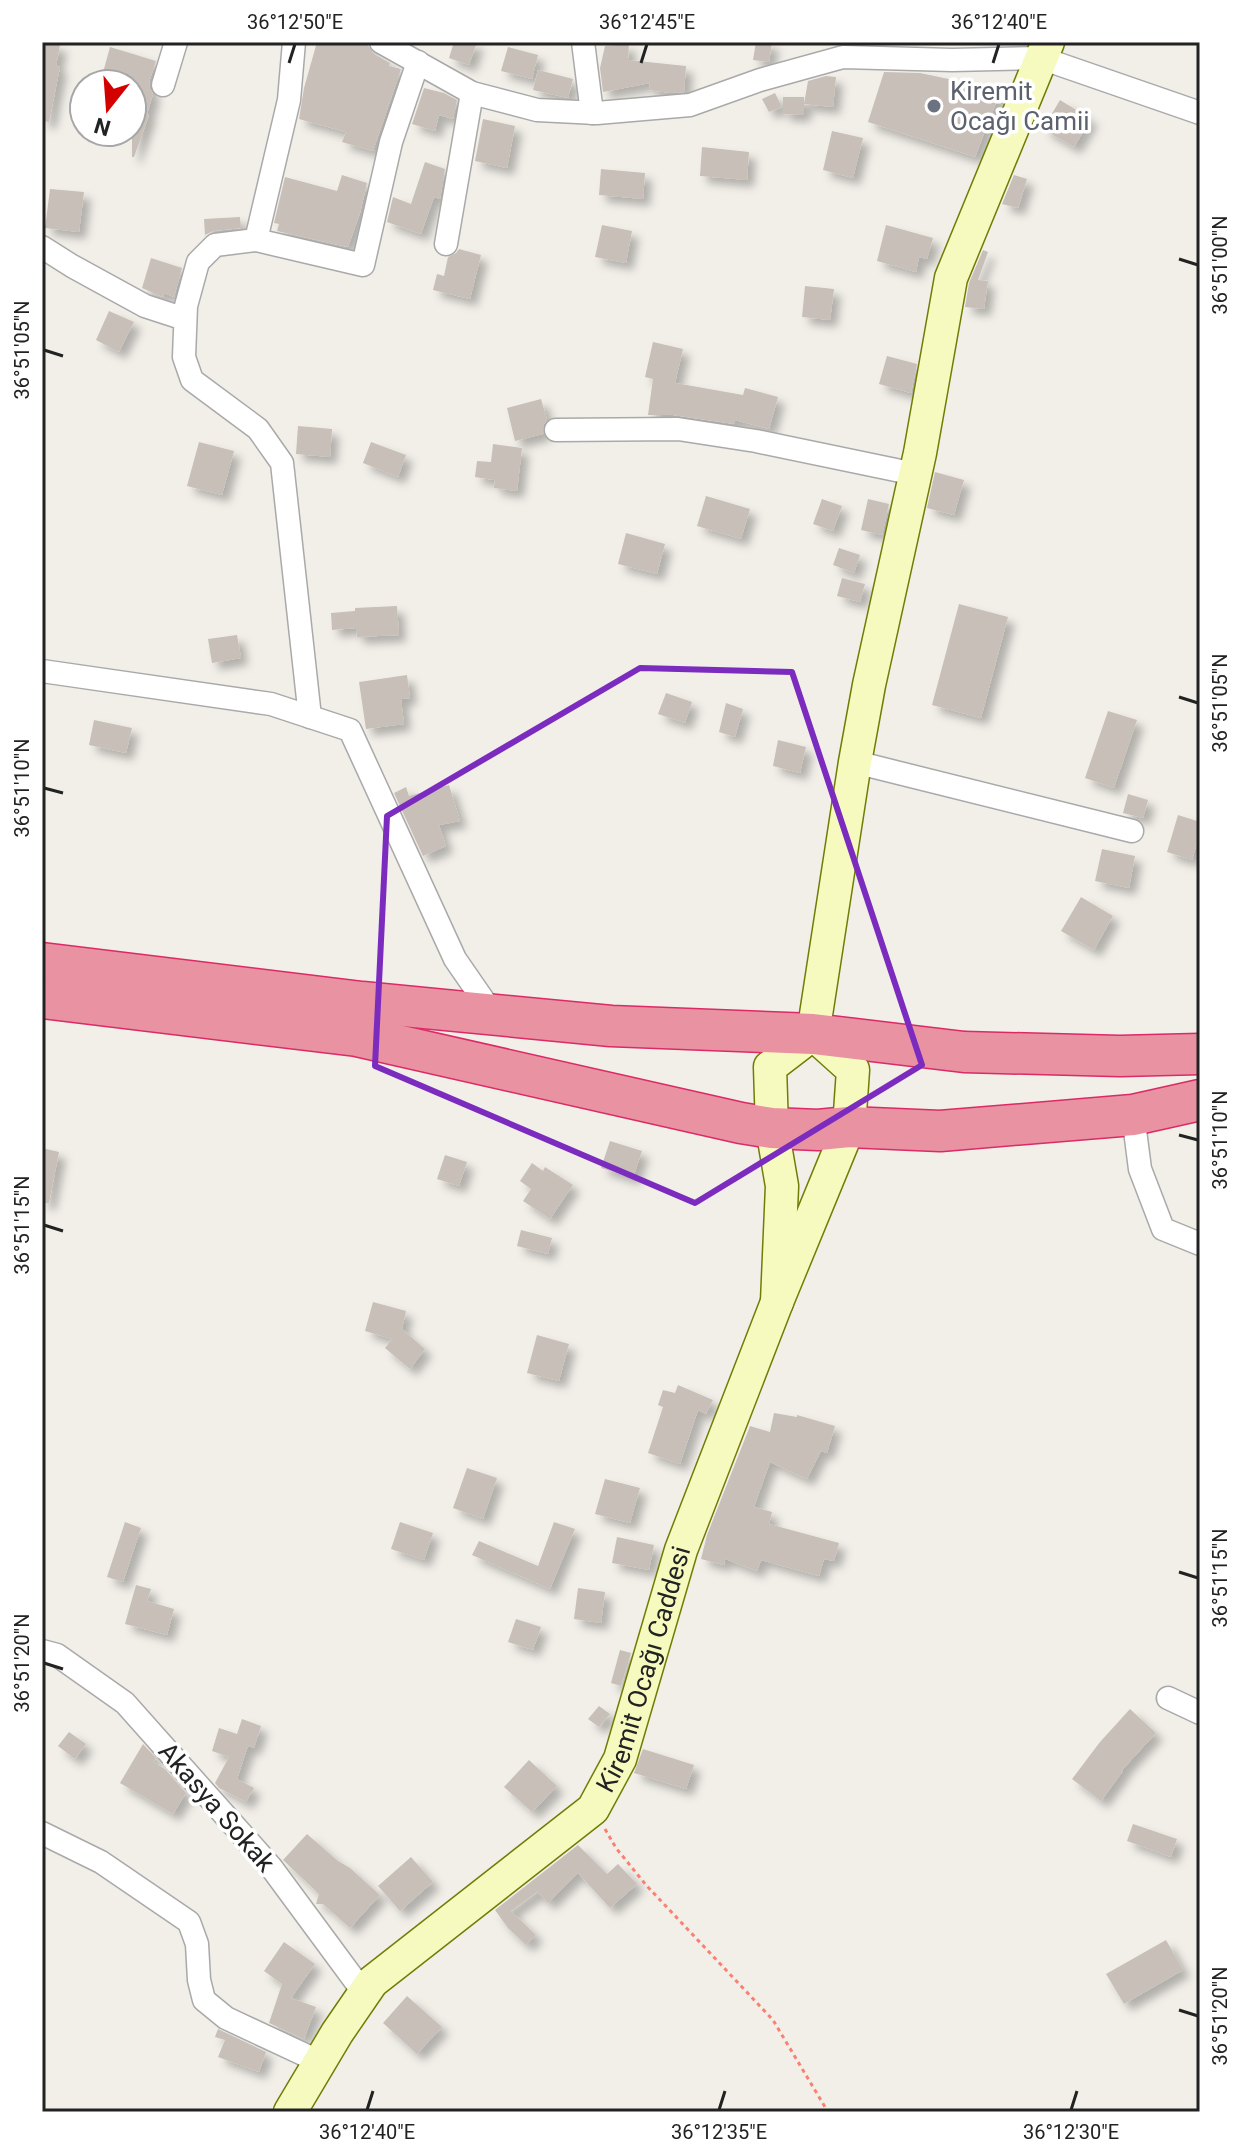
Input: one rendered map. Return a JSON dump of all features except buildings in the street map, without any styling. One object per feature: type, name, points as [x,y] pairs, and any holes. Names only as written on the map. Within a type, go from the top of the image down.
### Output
[{"type":"highway","points":[[42,963],[362,1002],[611,1026],[813,1034],[964,1052],[1198,1050]]},
{"type":"highway","points":[[42,998],[357,1036],[772,1128],[940,1131],[1133,1115],[1200,1100]]},
{"type":"street","points":[[163,85],[176,42]]},
{"type":"street","points":[[256,240],[289,100],[294,42]]},
{"type":"street","points":[[381,42],[472,93],[537,110],[592,113],[690,105],[760,80],[843,57],[855,50],[952,60],[1045,50],[1200,113]]},
{"type":"street","points":[[583,42],[592,113]]},
{"type":"street","points":[[777,1302],[782,1186],[772,1128],[770,1067],[813,1034],[869,685],[915,474],[951,278],[1045,50]]},
{"type":"street","points":[[310,717],[282,463],[258,429],[192,380],[184,357],[186,306],[198,262],[215,245],[256,240],[363,265],[391,142],[418,62]]},
{"type":"street","points":[[446,244],[472,93]]},
{"type":"street","points":[[42,247],[145,306],[185,319]]},
{"type":"street","points":[[556,430],[678,429],[756,441],[915,474]]},
{"type":"street","points":[[42,671],[271,704],[350,730],[455,959],[493,1014]]},
{"type":"street","points":[[855,762],[1132,831]]},
{"type":"street","name":"Kiremit Ocağı Caddesi","points":[[290,2112],[372,1982],[593,1809],[620,1759],[681,1550],[849,1127],[853,1070],[813,1034]]},
{"type":"street","points":[[1133,1115],[1140,1169],[1163,1229],[1200,1244]]},
{"type":"street","name":"Akasya Sokak","points":[[42,1651],[57,1655],[125,1703],[271,1867],[364,1993]]},
{"type":"street","points":[[1168,1698],[1200,1713]]},
{"type":"street","points":[[42,1833],[101,1862],[189,1922],[197,1944],[199,1980],[204,2000],[226,2018],[320,2062]]},
{"type":"path","points":[[593,1809],[616,1848],[646,1885],[773,2020],[828,2112]]},
{"type":"highlighted area","points":[[640,668],[792,672],[922,1065],[695,1203],[375,1066],[387,816]]},
{"type":"place","name":"Kiremit Ocağı Camii","points":[[934,106]]}]
